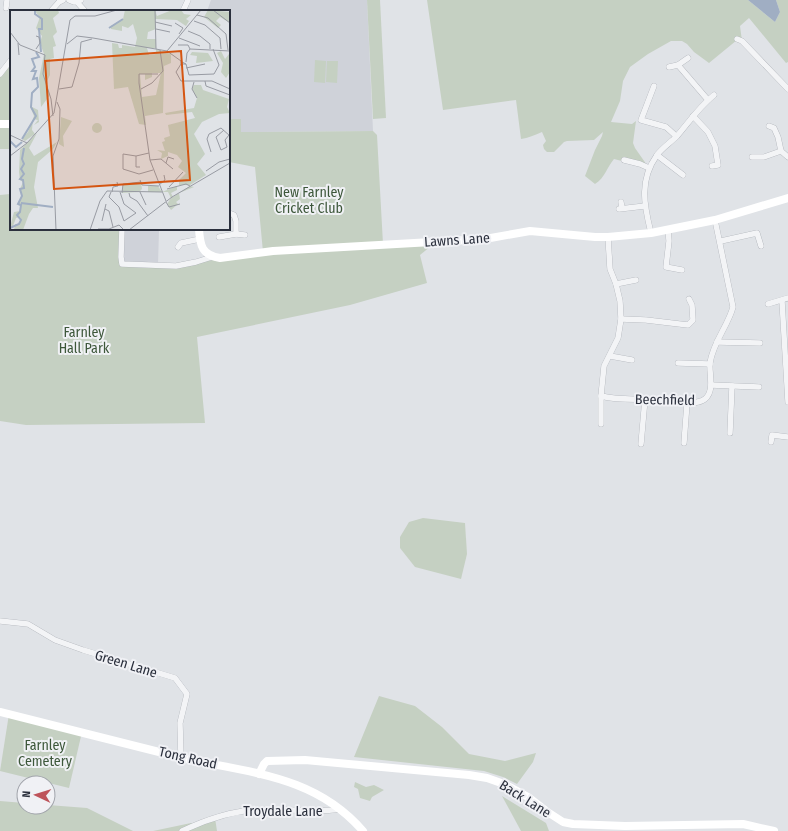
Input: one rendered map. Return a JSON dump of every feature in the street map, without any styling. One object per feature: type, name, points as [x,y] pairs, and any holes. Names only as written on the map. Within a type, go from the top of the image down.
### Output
[{"type":"street","points":[[6,8],[7,0]]},
{"type":"street","points":[[52,10],[63,0]]},
{"type":"street","points":[[69,0],[74,2],[79,1],[84,10]]},
{"type":"street","points":[[183,10],[188,0]]},
{"type":"street","points":[[738,40],[742,41],[787,88]]},
{"type":"street","points":[[669,67],[678,65],[688,58]]},
{"type":"street","points":[[0,74],[10,61]]},
{"type":"street","points":[[678,65],[708,100]]},
{"type":"street","points":[[654,86],[640,120],[666,127],[676,136]]},
{"type":"street","points":[[651,233],[645,206],[644,187],[649,168],[657,155],[714,95]]},
{"type":"street","points":[[693,116],[708,132],[715,146],[718,165]]},
{"type":"street","points":[[769,126],[774,128],[778,137],[781,151],[788,157]]},
{"type":"street","points":[[752,157],[764,157],[781,151]]},
{"type":"street","points":[[657,155],[683,175]]},
{"type":"street","points":[[624,160],[649,168]]},
{"type":"street","name":"Lawns Lane","points":[[122,230],[122,264],[176,266],[212,257],[224,258],[273,251],[474,240],[530,231],[595,237],[651,233],[715,220],[788,198]]},
{"type":"street","points":[[621,207],[645,206]]},
{"type":"street","points":[[230,213],[234,215],[236,221],[236,234]]},
{"type":"street","name":"Beechfield","points":[[602,396],[614,399],[645,399],[687,403],[705,399],[709,393],[711,385],[710,364],[713,351],[731,317],[734,307],[721,241],[715,220]]},
{"type":"street","points":[[662,274],[666,267],[669,241],[668,229]]},
{"type":"street","points":[[199,230],[202,248],[206,254],[212,257]]},
{"type":"street","points":[[721,241],[757,233],[761,246]]},
{"type":"street","points":[[219,237],[236,234],[245,235]]},
{"type":"street","points":[[178,237],[179,245],[200,239]]},
{"type":"street","points":[[601,424],[604,366],[618,338],[621,319],[620,301],[616,284],[610,269],[608,237]]},
{"type":"street","points":[[666,267],[682,270]]},
{"type":"street","points":[[616,284],[636,280]]},
{"type":"street","points":[[621,319],[646,320],[688,325],[693,320],[692,305],[689,298]]},
{"type":"street","points":[[768,304],[785,299],[788,402]]},
{"type":"street","points":[[717,342],[760,343]]},
{"type":"street","points":[[610,356],[632,360]]},
{"type":"street","points":[[678,363],[710,364]]},
{"type":"street","points":[[711,385],[759,387]]},
{"type":"street","points":[[730,433],[732,386]]},
{"type":"street","points":[[641,444],[645,399]]},
{"type":"street","points":[[684,443],[687,403]]},
{"type":"street","points":[[771,442],[772,435],[788,437]]},
{"type":"street","name":"Green Lane","points":[[0,621],[28,624],[55,640],[175,678],[186,694],[180,723],[181,757]]},
{"type":"street","name":"Tong Road","points":[[0,712],[288,782],[323,797],[351,818],[363,831]]},
{"type":"street","name":"Back Lane","points":[[259,774],[267,761],[305,760],[468,775],[488,778],[504,784],[528,797],[546,812],[562,822],[573,824],[632,826],[743,824],[774,831]]},
{"type":"street","name":"Troydale Lane","points":[[182,831],[198,823],[236,811],[267,809],[323,812],[340,809]]},
{"type":"shaded area","points":[[211,0],[367,0],[373,131],[241,132],[240,119],[230,119],[230,10],[207,10]]},
{"type":"shaded area","points":[[122,230],[159,231],[158,265],[122,264]]},
{"type":"green space","points":[[367,0],[380,0],[386,118],[373,119]]},
{"type":"green space","points":[[427,0],[748,0],[775,22],[780,12],[776,0],[788,0],[788,62],[786,63],[749,18],[740,26],[742,41],[737,40],[709,63],[682,41],[671,41],[648,54],[630,67],[623,81],[620,101],[611,122],[632,124],[636,121],[633,143],[649,168],[614,159],[604,176],[595,184],[585,176],[603,132],[594,140],[567,141],[554,152],[547,152],[543,145],[546,141],[542,132],[521,139],[516,100],[443,110]]},
{"type":"green space","points":[[315,60],[326,61],[325,83],[314,82]]},
{"type":"green space","points":[[327,61],[338,61],[337,83],[326,82]]},
{"type":"green space","name":"Farnley Hall Park","points":[[10,62],[10,149],[0,149],[0,74]]},
{"type":"green space","name":"Farnley Hall Park","points":[[230,119],[241,119],[241,132],[373,131],[377,135],[383,244],[436,242],[420,255],[427,283],[350,305],[197,337],[205,423],[26,425],[0,421],[0,195],[10,194],[10,230],[122,230],[122,264],[176,266],[263,252],[255,167],[230,162]]},
{"type":"green space","points":[[423,518],[465,523],[467,554],[461,579],[415,567],[400,548],[400,537],[409,522]]},
{"type":"green space","points":[[379,696],[415,706],[442,727],[469,754],[505,761],[536,753],[533,762],[517,784],[503,777],[484,771],[354,757]]},
{"type":"green space","name":"Farnley Cemetery","points":[[9,714],[82,732],[69,788],[56,785],[56,775],[16,775],[0,771]]},
{"type":"green space","points":[[355,782],[366,787],[374,785],[384,790],[372,797],[370,801],[360,798],[358,789],[354,787]]},
{"type":"green space","points":[[502,796],[546,823],[549,831],[521,831]]},
{"type":"green space","points":[[0,801],[16,802],[16,815],[56,815],[56,806],[87,808],[133,831],[0,831]]},
{"type":"green space","points":[[215,818],[217,831],[153,831],[191,823],[196,824]]},
{"type":"water","points":[[748,0],[776,0],[780,12],[775,22]]},
{"type":"park label","name":"New Farnley Cricket Club","points":[[309,200]]}]
